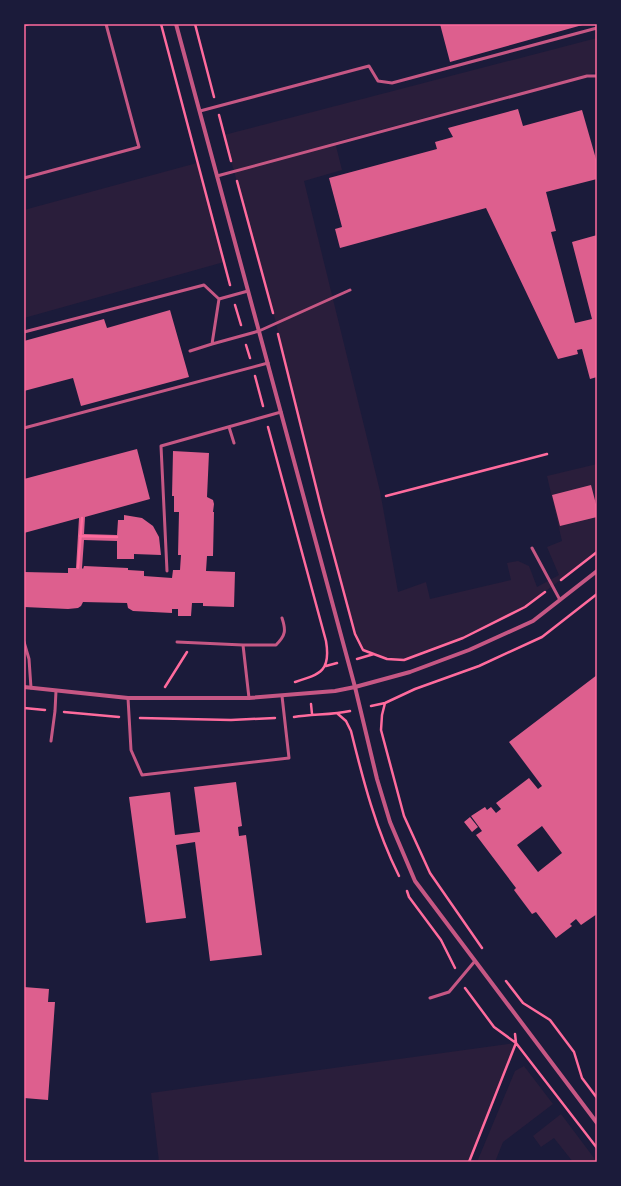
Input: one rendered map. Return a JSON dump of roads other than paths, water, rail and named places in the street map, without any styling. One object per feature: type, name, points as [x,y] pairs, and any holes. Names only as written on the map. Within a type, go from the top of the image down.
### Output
[{"type":"street","points":[[176,24],[355,687],[377,779],[390,822],[414,881],[597,1121]]},
{"type":"street","points":[[24,687],[128,698],[248,698],[335,691],[355,687],[410,672],[469,650],[533,621],[597,571]]},
{"type":"lane","points":[[24,25],[28,24]]},
{"type":"lane","points":[[24,178],[139,147],[106,24]]},
{"type":"lane","points":[[200,111],[369,66],[378,81],[392,83],[597,28]]},
{"type":"lane","points":[[217,176],[587,76],[597,76]]},
{"type":"lane","points":[[24,332],[204,285],[219,299]]},
{"type":"lane","points":[[190,352],[212,344],[259,331],[350,290]]},
{"type":"lane","points":[[219,299],[248,291]]},
{"type":"lane","points":[[212,344],[219,299]]},
{"type":"lane","points":[[24,428],[268,363]]},
{"type":"lane","points":[[167,571],[162,446],[281,412]]},
{"type":"lane","points":[[229,427],[234,443]]},
{"type":"lane","points":[[532,548],[560,600]]},
{"type":"lane","points":[[177,642],[276,645],[282,638],[285,627],[282,618]]},
{"type":"lane","points":[[24,642],[29,658],[30,688]]},
{"type":"lane","points":[[243,645],[248,698]]},
{"type":"lane","points":[[51,741],[56,691]]},
{"type":"lane","points":[[128,698],[131,750],[142,775],[289,758],[282,696]]},
{"type":"lane","points":[[430,998],[449,992],[475,961]]}]
